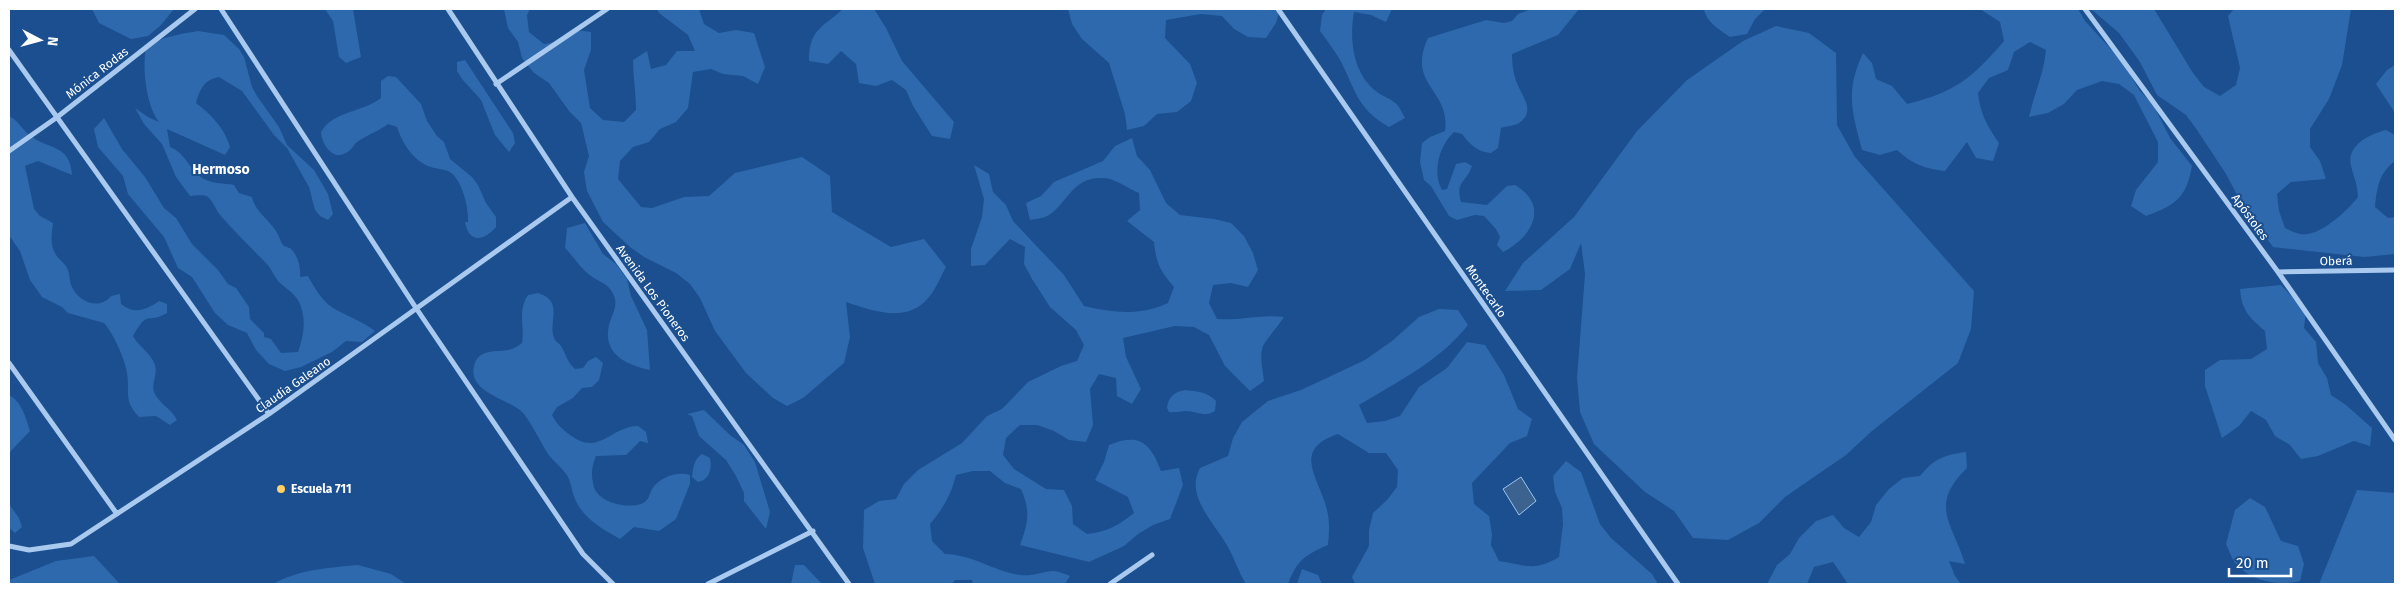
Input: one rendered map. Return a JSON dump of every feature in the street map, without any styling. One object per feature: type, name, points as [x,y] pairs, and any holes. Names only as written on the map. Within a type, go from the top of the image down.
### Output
[{"type":"street","name":"Mónica Rodas","points":[[9,150],[56,118],[195,9]]},
{"type":"street","points":[[221,9],[416,308],[583,554],[613,584]]},
{"type":"street","name":"Avenida Los Pioneros","points":[[448,9],[572,197],[813,531],[849,584]]},
{"type":"street","points":[[496,84],[607,9]]},
{"type":"street","name":"Montecarlo","points":[[1278,9],[1678,584]]},
{"type":"street","name":"Apóstoles","points":[[2085,9],[2278,272],[2395,440]]},
{"type":"street","points":[[9,50],[269,414]]},
{"type":"street","name":"Claudia Galeano","points":[[9,546],[29,550],[70,544],[269,414],[572,197]]},
{"type":"street","name":"Oberá","points":[[2278,272],[2395,270]]},
{"type":"street","points":[[9,363],[117,514]]},
{"type":"street","points":[[708,584],[813,531]]},
{"type":"street","points":[[1110,584],[1152,555]]},
{"type":"shaded area","points":[[92,9],[174,9],[161,25],[148,36],[131,39],[99,23]]},
{"type":"shaded area","points":[[325,9],[353,9],[361,57],[346,63],[339,57],[333,21]]},
{"type":"shaded area","points":[[504,9],[530,9],[527,15],[529,32],[544,44],[562,41],[575,30],[591,32],[591,50],[584,70],[590,108],[603,120],[624,122],[636,110],[633,60],[647,51],[651,69],[666,65],[677,51],[695,51],[688,35],[659,13],[657,9],[699,9],[704,24],[719,33],[736,30],[754,33],[765,67],[758,84],[743,76],[723,74],[711,69],[693,72],[688,108],[676,122],[660,129],[649,142],[633,147],[620,161],[618,179],[641,207],[652,208],[684,197],[709,196],[735,173],[802,157],[830,176],[832,212],[891,247],[924,239],[946,267],[934,290],[921,305],[901,313],[867,309],[846,302],[850,337],[844,363],[803,398],[787,406],[773,398],[746,373],[715,331],[700,298],[690,284],[676,273],[644,257],[603,222],[587,191],[584,172],[589,156],[581,123],[569,111],[549,83],[534,73],[522,58],[518,42],[508,28]]},
{"type":"shaded area","points":[[843,9],[874,9],[886,28],[902,61],[954,122],[950,139],[932,136],[913,106],[906,90],[892,80],[876,86],[859,83],[856,64],[841,51],[828,64],[809,61],[811,42],[814,35]]},
{"type":"shaded area","points":[[1068,9],[1280,9],[1276,23],[1266,38],[1248,37],[1234,29],[1222,16],[1201,14],[1166,20],[1165,38],[1190,64],[1197,83],[1191,101],[1177,112],[1157,114],[1144,126],[1127,130],[1125,114],[1109,63],[1082,39],[1072,24]]},
{"type":"shaded area","points":[[1326,9],[1392,9],[1386,22],[1371,15],[1354,12],[1353,45],[1358,66],[1369,85],[1396,103],[1405,118],[1389,127],[1378,120],[1363,105],[1340,60],[1320,31],[1322,15]]},
{"type":"shaded area","points":[[1531,9],[1579,9],[1558,35],[1512,54],[1515,78],[1526,103],[1527,113],[1517,124],[1501,128],[1498,148],[1491,153],[1478,149],[1471,145],[1462,134],[1454,132],[1444,144],[1437,167],[1442,190],[1447,189],[1456,164],[1465,162],[1472,166],[1459,190],[1461,202],[1487,205],[1507,186],[1515,185],[1526,193],[1532,202],[1534,211],[1533,221],[1529,230],[1522,238],[1503,252],[1497,245],[1500,237],[1496,229],[1484,216],[1475,215],[1457,220],[1449,216],[1431,186],[1424,180],[1420,162],[1422,143],[1430,137],[1445,131],[1445,117],[1442,105],[1425,77],[1422,67],[1423,54],[1428,38],[1486,20],[1504,23],[1512,21],[1518,14]]},
{"type":"shaded area","points":[[1704,9],[1765,9],[1755,19],[1747,34],[1730,37],[1710,22]]},
{"type":"shaded area","points":[[1980,9],[2078,9],[2085,21],[2121,60],[2140,91],[2153,104],[2170,138],[2192,166],[2186,186],[2178,199],[2165,208],[2146,216],[2131,206],[2136,190],[2158,162],[2158,142],[2134,95],[2119,84],[2102,81],[2077,90],[2064,104],[2048,113],[2029,117],[2046,50],[2030,42],[2014,52],[2008,70],[1989,78],[1978,93],[1980,107],[1985,119],[1999,143],[1993,161],[1976,158],[1967,142],[1945,171],[1919,165],[1897,150],[1880,155],[1862,150],[1853,113],[1852,90],[1857,67],[1863,53],[1872,63],[1876,79],[1892,86],[1907,104],[1938,94],[1951,89],[1972,74],[2004,41],[2000,22]]},
{"type":"shaded area","points":[[2091,9],[2154,9],[2193,73],[2204,87],[2220,96],[2236,85],[2240,68],[2228,16],[2234,9],[2351,9],[2342,65],[2329,99],[2310,129],[2310,147],[2320,161],[2326,179],[2291,182],[2277,194],[2279,211],[2285,228],[2300,234],[2316,232],[2332,222],[2358,197],[2350,159],[2352,152],[2356,146],[2373,134],[2386,130],[2395,135],[2395,161],[2385,170],[2382,176],[2375,207],[2388,218],[2395,217],[2395,254],[2364,257],[2273,247],[2244,208],[2226,174],[2186,115],[2157,95],[2140,62],[2119,33]]},
{"type":"shaded area","points":[[1776,26],[1809,33],[1836,53],[1837,125],[1855,157],[1974,291],[1971,329],[1958,363],[1872,431],[1846,455],[1785,497],[1759,523],[1728,540],[1693,538],[1674,511],[1645,492],[1594,444],[1580,412],[1577,378],[1585,274],[1581,243],[1570,269],[1541,290],[1505,291],[1523,263],[1574,217],[1637,131],[1687,80],[1743,41]]},
{"type":"shaded area","points":[[198,31],[224,35],[239,49],[244,57],[252,87],[257,96],[279,127],[287,145],[314,170],[328,194],[333,214],[328,220],[320,216],[315,210],[309,187],[287,148],[274,135],[242,91],[219,77],[210,80],[203,86],[196,103],[212,117],[225,134],[230,147],[225,155],[167,129],[170,147],[180,153],[195,171],[207,181],[234,185],[239,193],[252,197],[253,202],[276,231],[283,245],[290,248],[295,254],[300,269],[300,277],[308,276],[322,298],[333,308],[360,321],[375,331],[362,342],[346,341],[332,352],[301,367],[285,371],[269,364],[256,350],[247,333],[228,325],[215,313],[192,277],[178,268],[164,237],[128,194],[123,176],[98,147],[94,129],[104,118],[122,149],[145,177],[164,208],[176,218],[192,244],[218,270],[228,284],[236,288],[249,307],[250,319],[264,333],[264,337],[271,339],[281,353],[298,352],[302,339],[304,319],[298,300],[279,282],[268,265],[221,216],[208,197],[202,195],[190,196],[176,177],[162,144],[144,124],[135,108],[159,122],[151,106],[146,86],[146,47],[164,38]]},
{"type":"shaded area","points":[[465,60],[513,133],[515,143],[509,152],[495,135],[481,100],[457,71],[457,62]]},
{"type":"shaded area","points":[[2395,65],[2395,113],[2376,84],[2387,70]]},
{"type":"shaded area","points":[[388,76],[396,77],[421,104],[427,121],[437,136],[444,142],[450,159],[472,177],[478,185],[486,203],[496,217],[496,227],[487,235],[478,238],[473,237],[467,229],[465,222],[468,222],[466,202],[458,181],[454,176],[448,171],[425,165],[419,161],[405,145],[397,127],[388,124],[357,142],[344,154],[334,154],[327,148],[321,132],[333,120],[374,103],[381,98],[381,81]]},
{"type":"shaded area","points":[[9,116],[32,137],[58,150],[68,158],[72,175],[38,161],[25,166],[34,209],[40,216],[53,223],[53,248],[56,255],[67,268],[74,291],[84,300],[95,304],[120,294],[121,304],[135,310],[145,309],[159,301],[167,304],[167,313],[155,318],[148,318],[142,322],[133,336],[151,357],[155,365],[154,392],[177,420],[170,425],[156,416],[139,417],[134,411],[128,396],[128,379],[124,361],[115,340],[104,323],[68,313],[62,307],[42,297],[30,280],[20,251],[9,235]]},
{"type":"shaded area","points":[[1132,138],[1137,156],[1150,170],[1166,203],[1180,215],[1231,223],[1244,236],[1253,253],[1258,270],[1248,287],[1231,283],[1213,285],[1209,303],[1217,319],[1267,316],[1284,317],[1263,346],[1261,359],[1264,381],[1250,391],[1225,366],[1209,335],[1194,327],[1175,326],[1123,338],[1126,357],[1141,389],[1132,404],[1117,396],[1116,378],[1099,374],[1090,389],[1093,425],[1086,442],[1069,440],[1054,431],[1037,425],[1020,425],[1006,438],[1003,455],[1014,469],[1046,489],[1064,490],[1072,506],[1073,524],[1087,534],[1101,532],[1134,513],[1128,497],[1095,480],[1104,462],[1109,445],[1119,441],[1136,440],[1148,447],[1161,471],[1179,468],[1183,485],[1170,519],[1153,525],[1138,534],[1124,546],[1089,562],[1020,545],[1027,517],[1026,504],[1021,489],[1005,483],[990,471],[973,471],[956,475],[946,501],[930,524],[932,541],[945,554],[965,557],[1010,573],[1025,575],[1055,571],[1063,573],[1070,576],[1065,584],[973,584],[972,580],[955,580],[952,584],[875,584],[863,548],[864,510],[879,501],[896,499],[904,484],[918,470],[962,443],[987,416],[1002,409],[1028,382],[1061,366],[1077,361],[1084,345],[1076,330],[1050,307],[1032,279],[1024,264],[1025,247],[1010,239],[985,265],[971,266],[971,249],[982,217],[984,199],[974,165],[989,174],[993,192],[1006,205],[1013,221],[1064,275],[1084,306],[1116,312],[1137,312],[1168,303],[1174,287],[1160,266],[1154,242],[1127,221],[1140,210],[1139,193],[1112,180],[1094,178],[1078,185],[1056,209],[1045,217],[1030,220],[1026,203],[1041,196],[1054,182],[1103,161],[1115,146]]},
{"type":"shaded area","points":[[585,223],[603,254],[616,264],[627,279],[631,296],[647,330],[650,370],[625,361],[613,351],[609,344],[608,335],[615,306],[613,294],[605,284],[584,270],[565,248],[567,228]]},
{"type":"shaded area","points":[[2281,285],[2306,311],[2304,328],[2316,342],[2318,363],[2327,378],[2331,395],[2346,405],[2372,428],[2370,446],[2354,441],[2318,456],[2301,459],[2290,445],[2275,436],[2266,420],[2251,411],[2239,426],[2222,438],[2205,386],[2205,370],[2220,360],[2251,359],[2267,349],[2265,331],[2247,313],[2242,303],[2240,289]]},
{"type":"shaded area","points":[[538,293],[551,302],[554,314],[552,327],[555,340],[561,346],[572,366],[575,369],[583,368],[588,361],[596,357],[603,363],[599,380],[592,387],[582,388],[573,398],[557,407],[552,415],[556,422],[573,437],[582,442],[591,443],[629,427],[638,426],[646,432],[648,443],[640,441],[626,455],[596,456],[592,476],[595,490],[599,495],[619,505],[641,504],[647,500],[655,485],[664,478],[680,474],[690,475],[690,484],[676,519],[659,531],[634,527],[620,539],[594,522],[578,506],[568,477],[548,454],[524,414],[491,394],[476,382],[473,373],[475,363],[481,355],[489,352],[510,350],[522,343],[523,307],[528,295]]},
{"type":"shaded area","points":[[1439,309],[1458,310],[1468,325],[1457,338],[1431,360],[1359,405],[1367,423],[1385,421],[1400,416],[1419,387],[1447,368],[1467,342],[1485,345],[1504,375],[1518,409],[1532,419],[1527,436],[1510,443],[1472,483],[1474,504],[1489,516],[1492,534],[1491,545],[1499,561],[1536,566],[1543,565],[1559,557],[1563,524],[1562,508],[1555,492],[1553,476],[1566,461],[1581,472],[1600,524],[1611,538],[1652,574],[1658,584],[1355,584],[1352,577],[1369,546],[1369,530],[1373,513],[1397,487],[1398,470],[1386,453],[1369,453],[1338,434],[1323,441],[1315,448],[1312,457],[1315,477],[1328,514],[1328,545],[1303,559],[1295,569],[1288,584],[1246,584],[1224,540],[1199,500],[1196,490],[1196,479],[1200,468],[1228,456],[1233,438],[1242,422],[1268,401],[1301,390],[1365,360],[1392,341],[1419,317]]},
{"type":"shaded area","points":[[1185,390],[1202,393],[1213,398],[1216,401],[1215,411],[1207,414],[1190,411],[1169,412],[1167,408],[1170,398],[1178,392]]},
{"type":"shaded area","points":[[9,395],[20,406],[30,431],[9,453]]},
{"type":"shaded area","points":[[704,410],[730,435],[744,445],[755,462],[770,512],[766,529],[744,501],[744,493],[726,460],[699,436],[692,416],[687,414]]},
{"type":"shaded area","points":[[1966,452],[1967,468],[1955,481],[1946,504],[1950,526],[1965,564],[1949,561],[1955,576],[1961,584],[1848,584],[1833,562],[1814,567],[1807,584],[1767,584],[1777,565],[1790,554],[1799,538],[1816,521],[1833,515],[1844,528],[1859,537],[1871,522],[1876,505],[1889,489],[1903,478],[1920,476],[1940,458]]},
{"type":"shaded area","points":[[702,454],[710,458],[711,466],[708,476],[698,482],[692,477],[693,470],[696,461]]},
{"type":"shaded area","points":[[1521,477],[1536,501],[1519,515],[1503,489]]},
{"type":"shaded area","points":[[2357,490],[2395,493],[2395,584],[2319,584]]},
{"type":"shaded area","points":[[2250,498],[2265,507],[2281,541],[2298,546],[2304,564],[2300,581],[2275,583],[2258,579],[2243,571],[2237,565],[2226,544],[2235,510]]},
{"type":"shaded area","points":[[9,504],[19,518],[22,527],[15,533],[9,528]]},
{"type":"shaded area","points":[[94,556],[119,583],[126,584],[9,584],[9,580],[56,561]]},
{"type":"shaded area","points":[[358,565],[391,574],[406,584],[273,584],[304,572]]},
{"type":"shaded area","points":[[795,565],[804,565],[822,584],[791,584]]},
{"type":"shaded area","points":[[1302,569],[1318,575],[1322,584],[1297,584]]},
{"type":"place","name":"Escuela 711","points":[[281,489]]},
{"type":"district","name":"Hermoso","points":[[221,169]]}]
